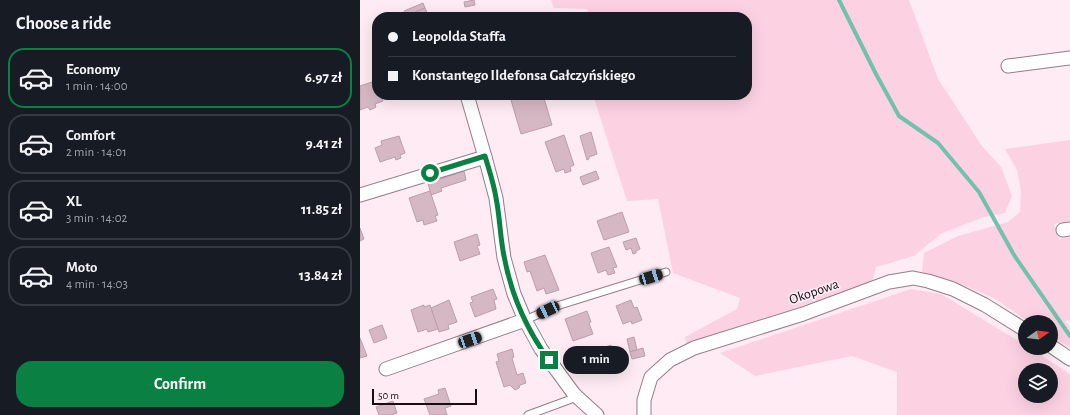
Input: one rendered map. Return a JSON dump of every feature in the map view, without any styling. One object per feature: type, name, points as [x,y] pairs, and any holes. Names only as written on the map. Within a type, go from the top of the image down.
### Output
[{"type":"street","points":[[1008,66],[1070,58]]},
{"type":"street","points":[[468,100],[496,198],[504,258],[514,294],[541,349],[577,397],[597,415]]},
{"type":"street","points":[[360,195],[485,156]]},
{"type":"street","name":"Okopowa","points":[[644,415],[644,400],[651,377],[670,360],[694,348],[803,314],[889,282],[913,278],[928,280],[953,289],[985,305],[1018,326]]},
{"type":"street","points":[[386,369],[526,320]]},
{"type":"street","points":[[1058,351],[1070,359]]},
{"type":"lane","points":[[526,320],[560,305],[666,272]]},
{"type":"lane","points":[[528,415],[577,397]]},
{"type":"shaded area","points":[[551,0],[909,0],[938,79],[982,146],[1001,167],[1012,196],[1005,213],[984,217],[942,233],[914,256],[876,267],[872,282],[687,345],[685,337],[737,309],[740,298],[673,273],[658,199],[627,201],[595,100],[752,100],[752,12],[588,12],[587,9],[554,8]]},
{"type":"shaded area","points":[[1070,140],[1070,221],[1054,224],[1059,239],[1070,237],[1070,320],[1065,321],[1070,328],[1070,348],[1058,340],[1058,315],[1019,315],[994,298],[958,283],[922,272],[924,253],[958,236],[1008,222],[1020,212],[1021,191],[1017,170],[1005,149]]},
{"type":"shaded area","points":[[911,289],[941,294],[1018,341],[1018,355],[1041,355],[1053,363],[1018,363],[1018,403],[1058,403],[1058,366],[1070,374],[1070,415],[897,415],[897,372],[852,356],[755,376],[720,353]]},
{"type":"building","points":[[474,0],[475,5],[465,7],[464,2]]},
{"type":"building","points":[[423,3],[425,8],[416,12],[404,11]]},
{"type":"building","points":[[425,8],[427,12],[416,12]]},
{"type":"building","points":[[372,82],[372,100],[383,101],[375,104],[376,107],[370,110],[368,107],[360,110],[360,86]]},
{"type":"building","points":[[511,100],[544,100],[552,125],[521,134]]},
{"type":"building","points":[[591,132],[597,154],[589,157],[587,160],[580,136]]},
{"type":"building","points":[[564,135],[574,165],[570,167],[571,171],[565,173],[564,169],[556,172],[545,142]]},
{"type":"building","points":[[399,136],[405,153],[400,155],[401,158],[396,160],[395,157],[380,162],[375,148],[382,145],[381,141]]},
{"type":"building","points":[[464,171],[466,180],[441,188],[442,191],[431,195],[428,183]]},
{"type":"building","points":[[596,171],[599,179],[583,185],[580,177]]},
{"type":"building","points":[[430,191],[438,215],[435,216],[437,221],[424,225],[423,220],[417,222],[409,198]]},
{"type":"building","points":[[622,212],[629,232],[604,240],[597,221]]},
{"type":"building","points":[[360,228],[364,239],[360,241]]},
{"type":"building","points":[[477,234],[480,245],[477,246],[480,254],[460,261],[454,242]]},
{"type":"building","points":[[636,238],[640,249],[633,254],[631,248],[626,250],[623,242]]},
{"type":"building","points":[[609,247],[617,267],[613,268],[615,273],[608,275],[606,270],[598,273],[591,253]]},
{"type":"building","points":[[545,255],[559,290],[546,294],[544,288],[537,291],[530,271],[527,272],[524,262]]},
{"type":"building","points":[[493,289],[497,299],[494,300],[496,309],[475,317],[470,303],[473,302],[471,297]]},
{"type":"building","points":[[449,300],[457,322],[448,325],[449,329],[439,332],[431,308]]},
{"type":"building","points":[[631,300],[634,308],[637,307],[642,320],[632,324],[631,321],[623,324],[616,306]]},
{"type":"building","points":[[424,305],[424,307],[430,305],[438,329],[428,332],[427,329],[418,332],[411,310]]},
{"type":"building","points":[[587,311],[593,334],[573,341],[565,319]]},
{"type":"building","points":[[382,325],[387,338],[374,343],[369,330]]},
{"type":"building","points":[[634,337],[637,350],[630,352],[627,339]]},
{"type":"building","points":[[360,338],[367,356],[360,358]]},
{"type":"building","points":[[611,345],[619,364],[614,365],[616,371],[609,374],[608,369],[599,372],[591,352]]},
{"type":"building","points":[[643,348],[645,356],[632,359],[630,352]]},
{"type":"building","points":[[512,349],[514,357],[512,358],[517,375],[523,373],[526,383],[520,385],[519,388],[515,390],[510,385],[504,387],[496,362],[499,361],[497,354]]},
{"type":"building","points":[[445,388],[451,406],[445,408],[447,415],[430,415],[424,399],[439,394],[438,390]]},
{"type":"building","points":[[393,401],[397,413],[391,415],[379,415],[376,407]]},
{"type":"waterway","points":[[839,0],[899,116],[938,143],[979,192],[1014,255],[1070,336]]},
{"type":"route","points":[[430,173],[485,156],[496,198],[504,258],[514,294],[541,349],[549,360]]}]
